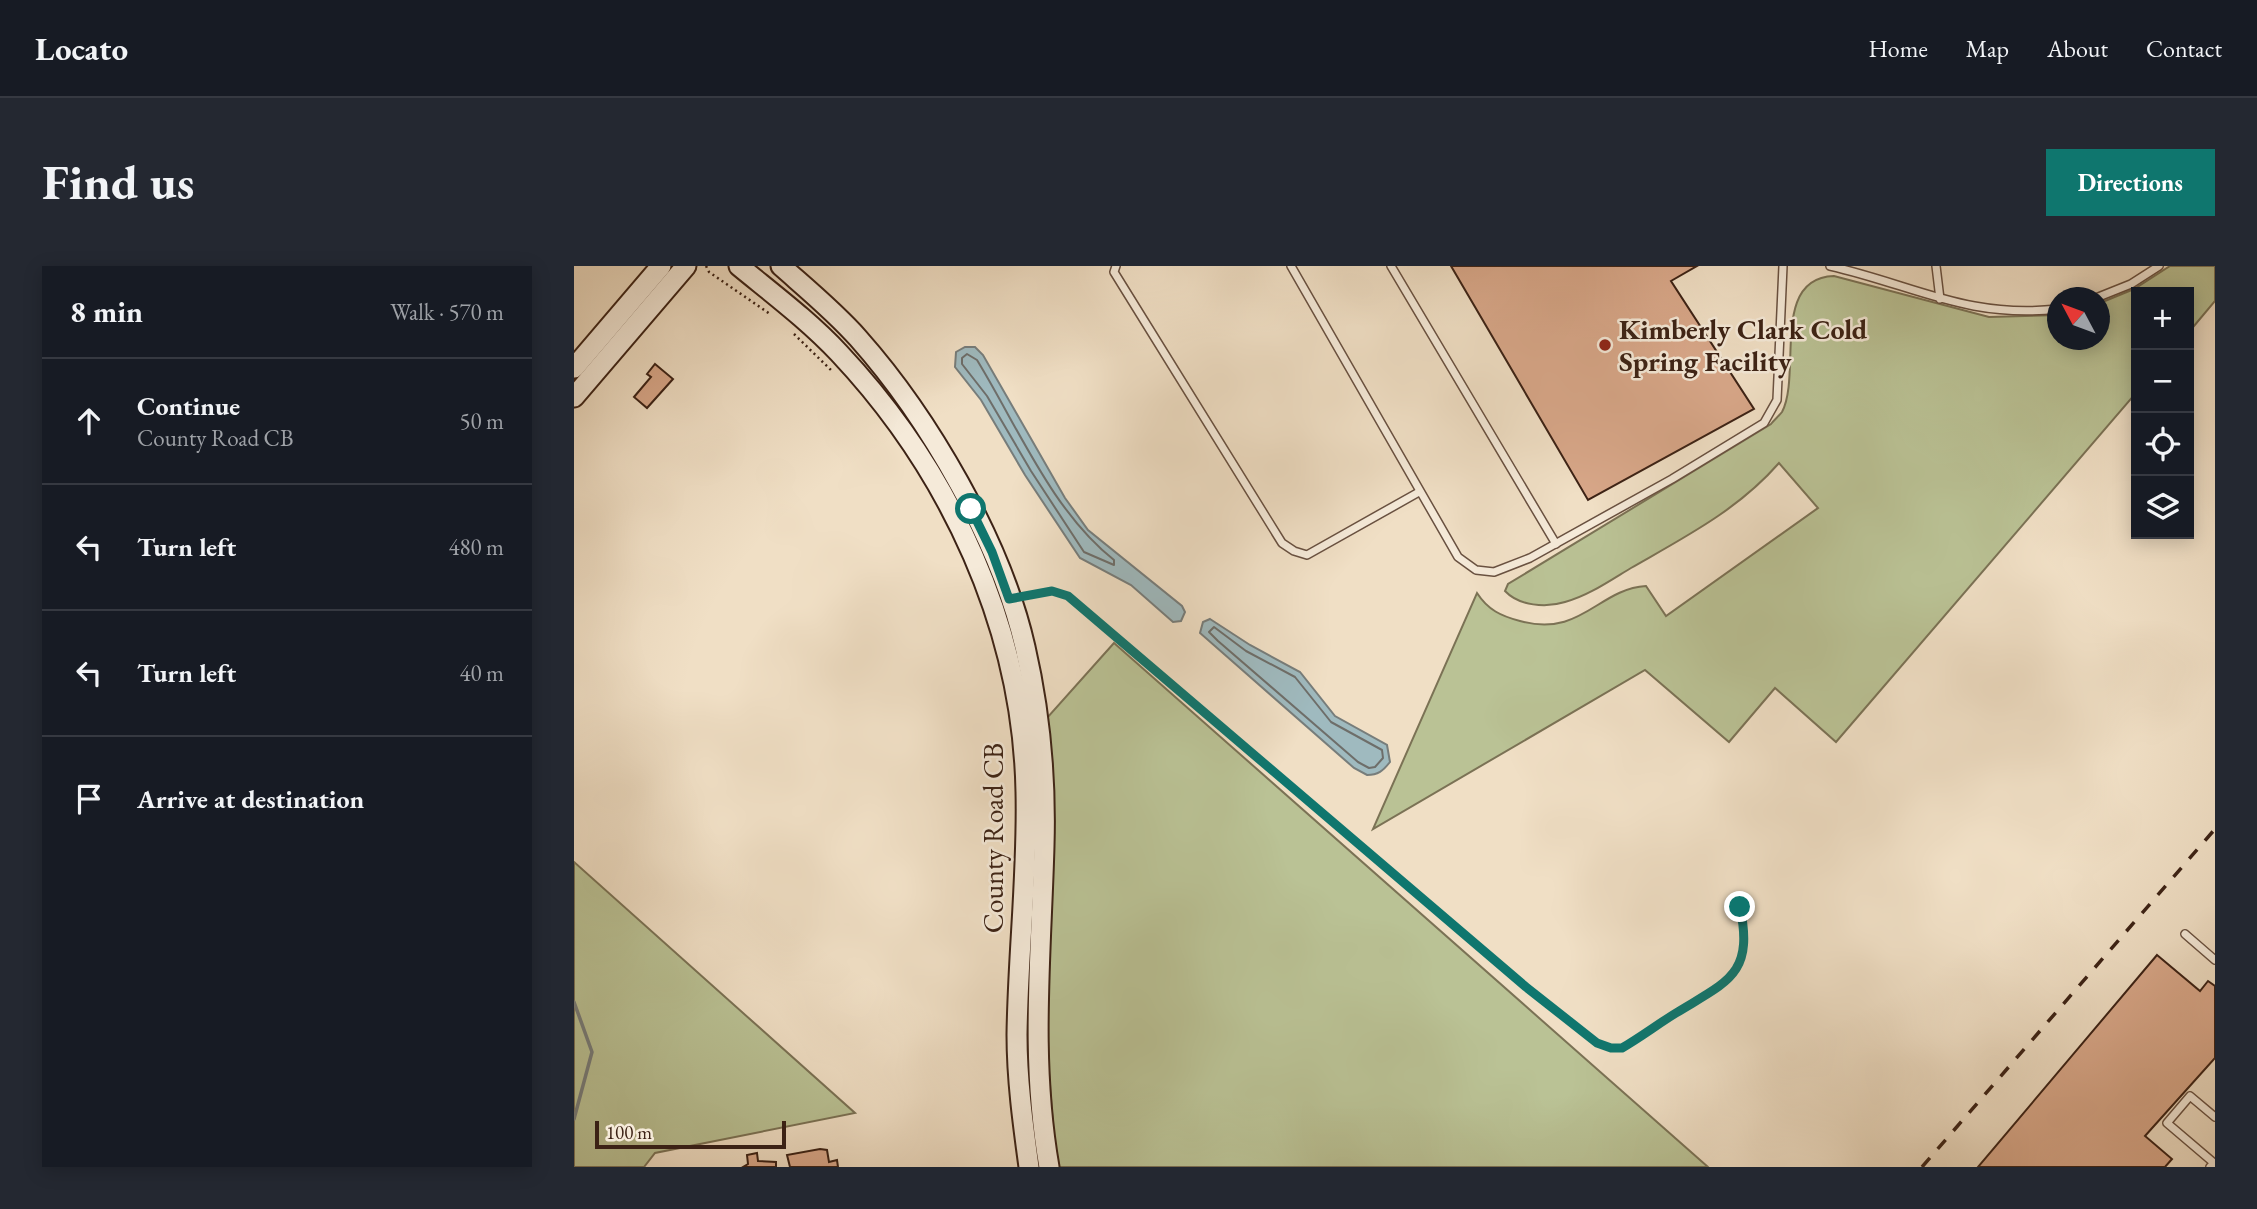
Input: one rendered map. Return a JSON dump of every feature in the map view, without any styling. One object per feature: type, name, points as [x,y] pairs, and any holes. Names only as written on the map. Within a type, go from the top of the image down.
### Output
[{"type":"main road","points":[[574,368],[661,266]]},
{"type":"main road","points":[[574,397],[686,266]]},
{"type":"main road","name":"County Road CB","points":[[739,266],[838,352],[894,419],[937,483],[964,533],[994,613],[1016,702],[1025,766],[1026,843],[1017,1037],[1029,1167]]},
{"type":"main road","name":"County Road CB","points":[[781,266],[856,336],[910,403],[971,509],[992,552],[1025,645],[1041,743],[1044,845],[1036,1042],[1038,1087],[1049,1167]]},
{"type":"lane","points":[[1116,266],[1114,272],[1282,543],[1307,555],[1419,492]]},
{"type":"lane","points":[[1291,266],[1458,557],[1476,570],[1493,572],[1556,544],[1764,424],[1777,400],[1783,266]]},
{"type":"lane","points":[[1391,266],[1556,544]]},
{"type":"lane","points":[[1830,266],[1990,311],[2047,309]]},
{"type":"lane","points":[[1936,266],[1940,299]]},
{"type":"lane","points":[[2110,292],[2131,284],[2159,266]]},
{"type":"lane","points":[[2185,934],[2215,960]]},
{"type":"lane","points":[[2213,1164],[2167,1123],[2190,1096],[2215,1117]]},
{"type":"path","points":[[706,266],[709,272],[773,315]]},
{"type":"path","points":[[789,329],[839,379]]},
{"type":"path","points":[[1009,599],[1052,591],[1068,596],[1526,987],[1597,1043],[1611,1048],[1622,1048],[1731,978],[1743,957],[1746,935],[1740,907]]},
{"type":"green space","points":[[2170,266],[2215,266],[2215,301],[2194,326],[2194,287],[2137,287]]},
{"type":"green space","points":[[1834,276],[1989,317],[2047,315],[2047,350],[2110,350],[2110,299],[2131,290],[2131,399],[1836,742],[1775,688],[1729,742],[1645,670],[1373,829],[1477,593],[1490,608],[1501,614],[1520,621],[1541,624],[1559,623],[1574,618],[1615,595],[1646,586],[1666,616],[1818,508],[1779,463],[1746,495],[1710,522],[1582,596],[1558,604],[1541,605],[1525,603],[1505,591],[1508,584],[1771,424],[1782,412],[1787,395],[1795,310],[1802,293],[1814,281]]},
{"type":"green space","points":[[1114,643],[1708,1167],[1056,1167],[1043,989],[1054,806],[1046,719]]},
{"type":"green space","points":[[574,862],[855,1113],[655,1153],[644,1167],[574,1167]]},
{"type":"water","points":[[965,347],[975,347],[983,355],[1065,498],[1088,530],[1182,606],[1185,612],[1181,621],[1173,622],[1131,585],[1080,558],[1025,475],[981,400],[955,367],[956,352]]},
{"type":"water","points":[[1210,619],[1250,645],[1300,672],[1335,716],[1387,745],[1390,762],[1380,772],[1371,775],[1354,768],[1200,633],[1203,622]]},
{"type":"building","name":"Kimberly Clark Cold Spring Facility","points":[[1451,266],[1697,266],[1671,281],[1754,409],[1588,500]]},
{"type":"building","points":[[655,364],[673,379],[647,408],[634,397],[651,377],[647,374]]},
{"type":"building","points":[[2157,955],[2200,991],[2208,981],[2215,986],[2215,1058],[2145,1136],[2172,1159],[2165,1167],[1978,1167]]},
{"type":"building","points":[[827,1150],[829,1162],[837,1160],[838,1167],[790,1167],[787,1155]]},
{"type":"building","points":[[757,1153],[758,1161],[776,1162],[776,1167],[743,1167],[748,1164],[747,1155]]},
{"type":"waterway","points":[[574,1002],[592,1052],[574,1119]]},
{"type":"railway","points":[[1922,1167],[2215,829]]},
{"type":"place","name":"Kimberly Clark Cold Spring Facility","points":[[1605,345]]},
{"type":"route","points":[[971,509],[992,552],[1009,599],[1034,592],[1052,591],[1068,596],[1526,987],[1597,1043],[1611,1048],[1622,1048],[1704,998],[1731,978],[1743,957],[1746,935],[1740,907]]}]
